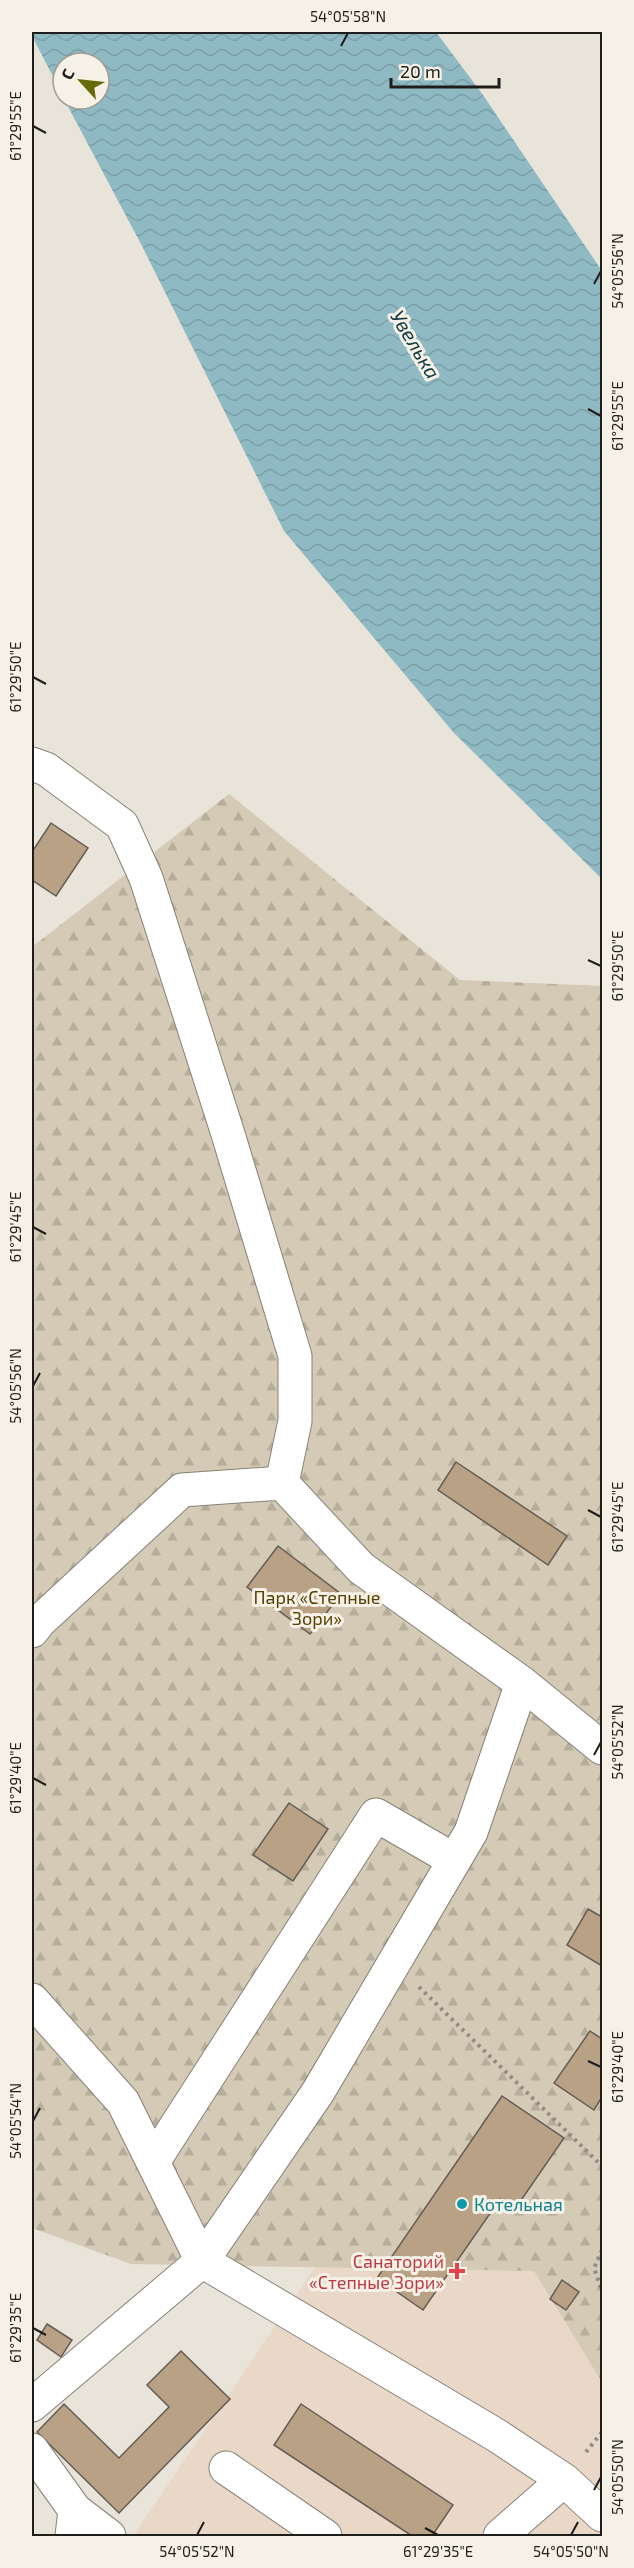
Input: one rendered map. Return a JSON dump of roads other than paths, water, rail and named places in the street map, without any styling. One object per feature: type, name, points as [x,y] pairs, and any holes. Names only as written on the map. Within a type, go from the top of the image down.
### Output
[{"type":"lane","points":[[32,764],[46,769],[122,825],[146,878],[295,1356],[295,1421],[282,1483]]},
{"type":"lane","points":[[32,1631],[182,1490],[282,1483]]},
{"type":"lane","points":[[282,1483],[361,1568],[522,1683],[603,1748]]},
{"type":"lane","points":[[32,2404],[202,2261],[318,2092],[471,1832],[522,1683]]},
{"type":"lane","points":[[153,2162],[376,1815],[454,1860]]},
{"type":"lane","points":[[32,2000],[123,2102],[202,2261],[496,2435],[564,2480],[603,2515]]},
{"type":"lane","points":[[32,2450],[74,2523],[109,2536]]},
{"type":"lane","points":[[226,2468],[325,2536]]},
{"type":"lane","points":[[500,2536],[564,2480]]},
{"type":"water","name":"Увелька","points":[[32,32],[436,32],[483,95],[602,271],[602,879],[454,733],[284,531],[142,246],[70,111],[111,111],[111,51],[51,51],[51,73]]},
{"type":"place","name":"Котельная","points":[[462,2204]]},
{"type":"place","name":"Санаторий «Степные Зори»","points":[[457,2271]]},
{"type":"park label","name":"Парк «Степные Зори»","points":[[317,1607]]}]
